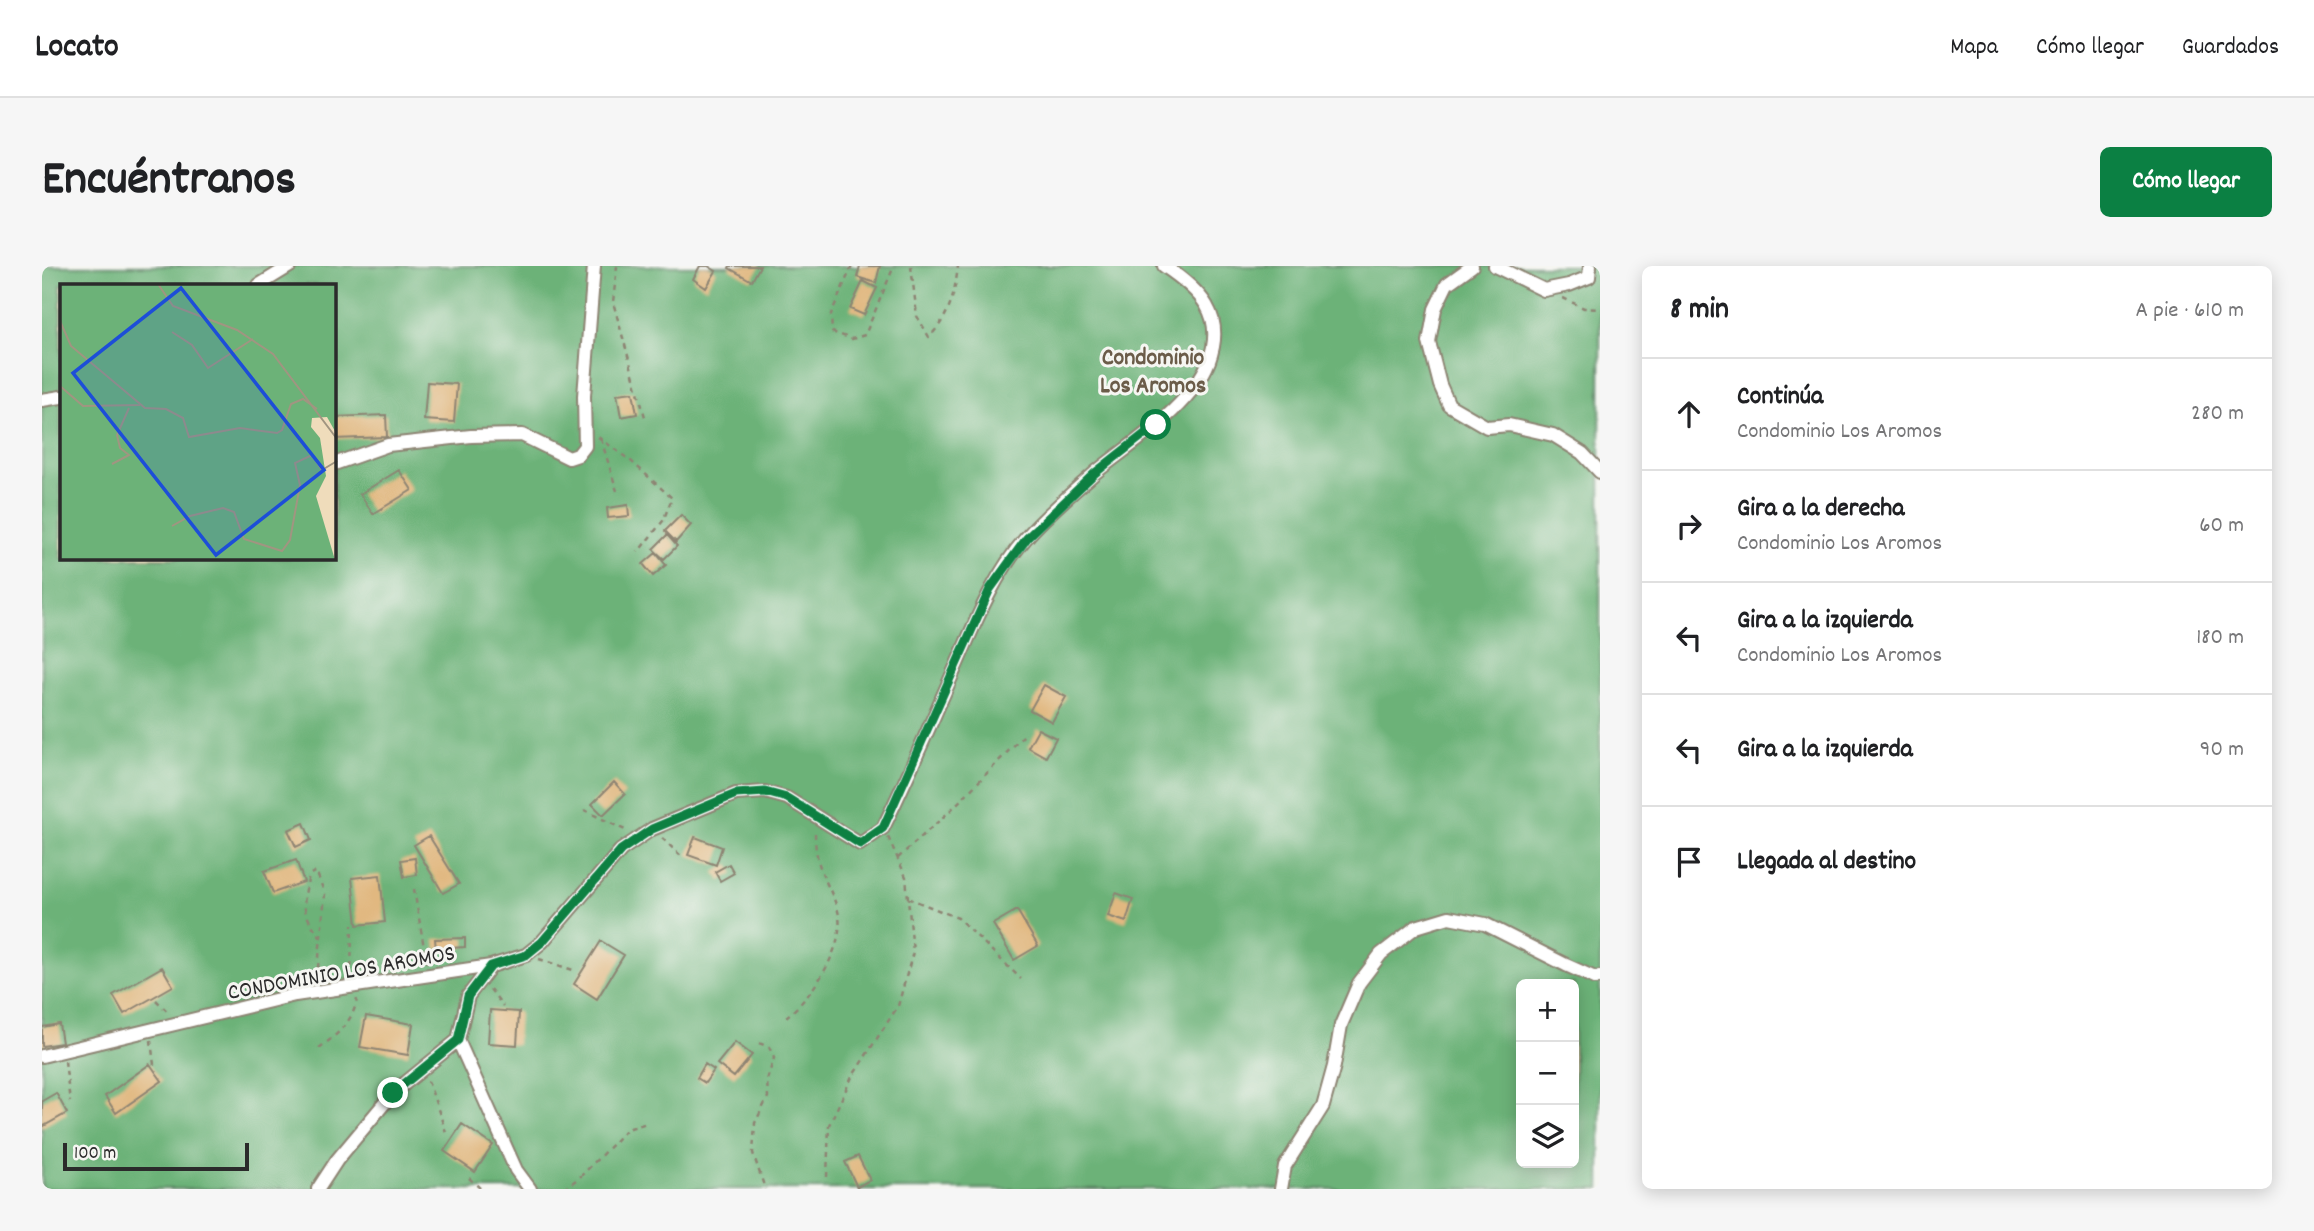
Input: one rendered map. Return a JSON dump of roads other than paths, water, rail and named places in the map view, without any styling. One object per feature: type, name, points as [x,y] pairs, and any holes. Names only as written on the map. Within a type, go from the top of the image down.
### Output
[{"type":"street","points":[[261,284],[290,266]]},
{"type":"street","points":[[336,463],[388,445],[471,436],[522,435],[569,458],[578,455],[585,446],[583,396],[594,266]]},
{"type":"street","name":"CONDOMINIO LOS AROMOS","points":[[42,1056],[316,992],[491,966],[526,955],[542,942],[621,850],[652,829],[736,794],[765,792],[787,798],[860,844],[883,828],[990,589],[1027,538],[1095,473],[1156,425],[1192,390],[1208,362],[1215,338],[1213,318],[1190,283],[1164,266]]},
{"type":"street","points":[[1472,266],[1447,284],[1435,309],[1429,341],[1440,385],[1449,405],[1487,427],[1509,425],[1553,435],[1582,453],[1600,472]]},
{"type":"street","points":[[1495,266],[1544,290],[1569,285],[1589,277],[1590,266]]},
{"type":"street","points":[[42,400],[60,397]]},
{"type":"street","points":[[1281,1189],[1285,1166],[1322,1107],[1334,1066],[1341,1024],[1359,983],[1381,954],[1416,927],[1449,917],[1485,924],[1566,965],[1595,978],[1600,977]]},
{"type":"street","points":[[491,966],[468,996],[458,1040],[516,1170],[530,1189]]},
{"type":"street","points":[[317,1189],[337,1160],[393,1093],[458,1040]]},
{"type":"district","name":"Condominio Los Aromos","points":[[1153,370]]}]
